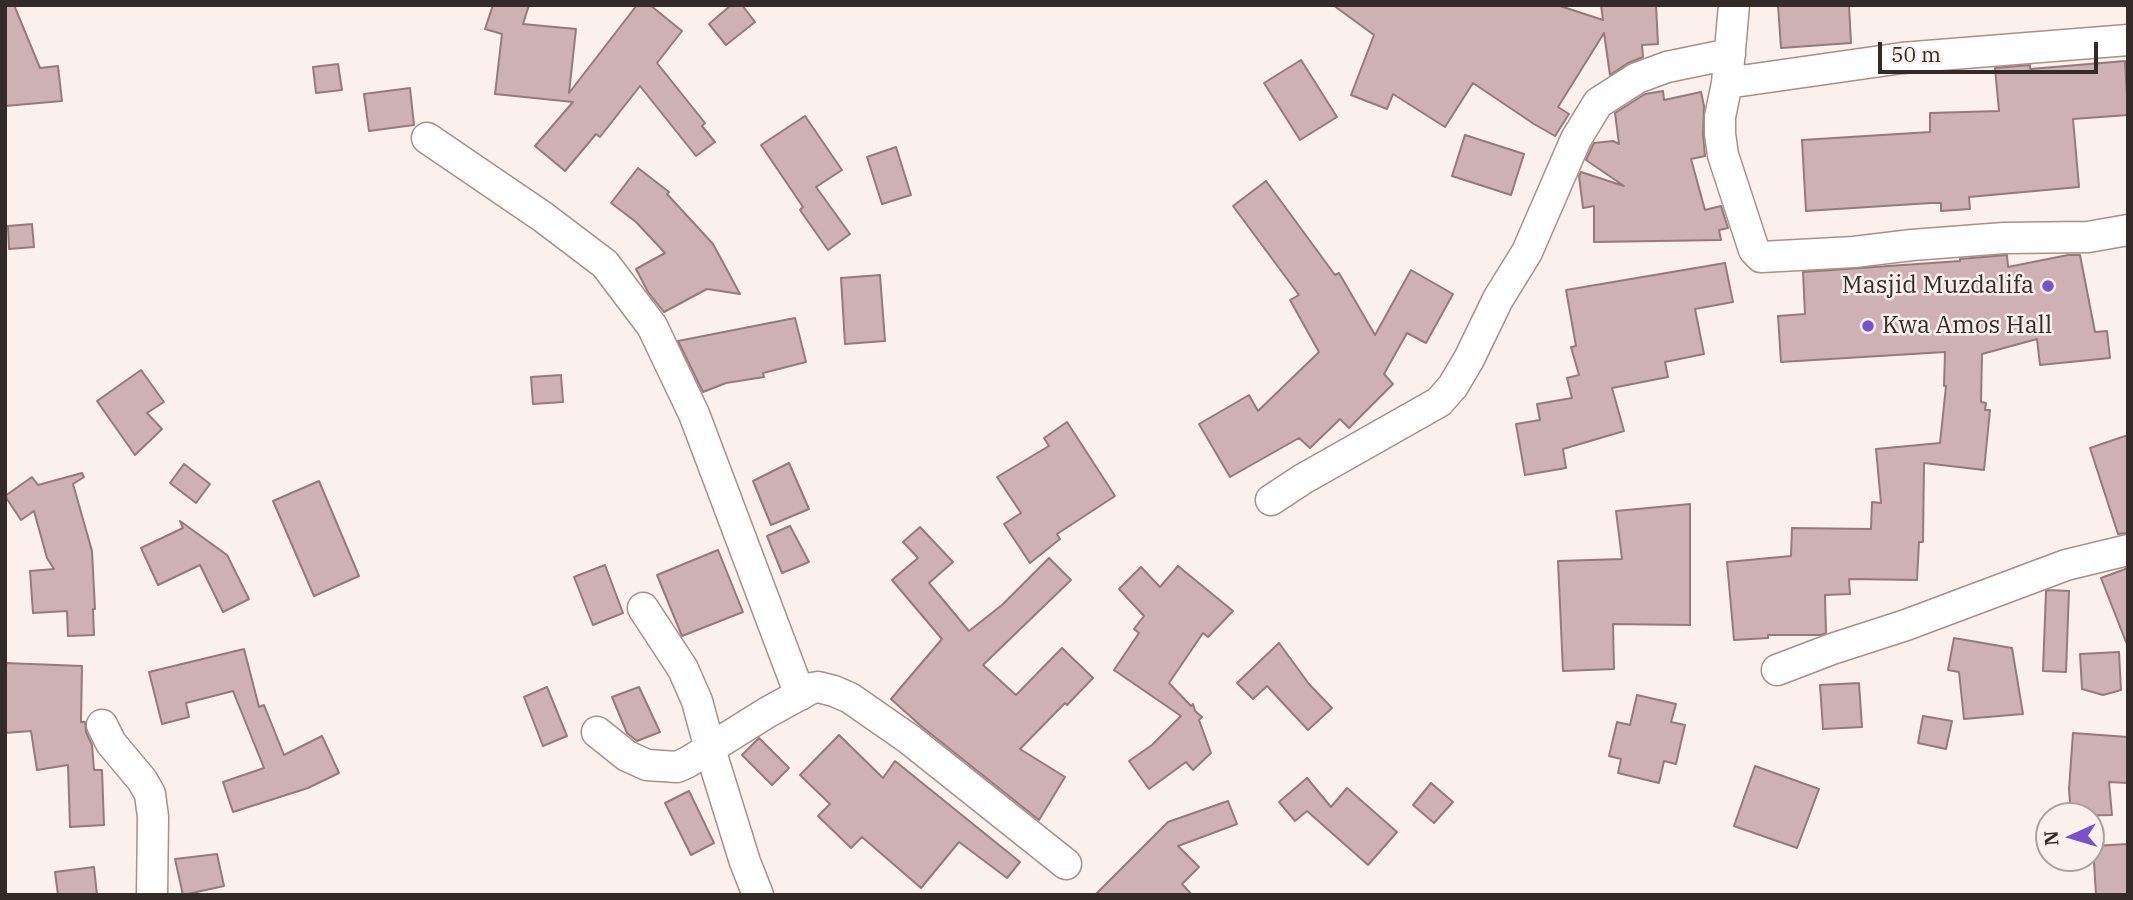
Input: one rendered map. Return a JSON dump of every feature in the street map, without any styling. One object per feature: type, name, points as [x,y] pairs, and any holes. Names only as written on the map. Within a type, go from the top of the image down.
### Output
[{"type":"street","points":[[1734,5],[1729,69],[1720,117],[1723,155],[1754,250],[1761,257],[1854,252],[2004,238],[2088,237],[2128,230]]},
{"type":"street","points":[[1271,500],[1439,402],[1453,386],[1527,252],[1576,139],[1598,103],[1637,78],[1667,67],[1729,69],[2128,40]]},
{"type":"street","points":[[428,138],[543,217],[605,264],[652,326],[694,414],[800,695]]},
{"type":"street","points":[[1777,670],[2066,565],[2128,550]]},
{"type":"street","points":[[643,608],[683,669],[697,701],[745,862],[758,895]]},
{"type":"street","points":[[597,732],[627,757],[647,765],[677,767],[800,695],[818,687],[834,691],[850,698],[909,739],[1066,864]]},
{"type":"street","points":[[102,725],[111,743],[142,780],[150,794],[153,817],[152,895]]},
{"type":"building","points":[[5,5],[14,5],[40,68],[58,66],[62,101],[5,106]]},
{"type":"building","points":[[493,5],[529,5],[523,24],[576,29],[569,93],[637,5],[650,5],[682,31],[657,63],[705,123],[702,126],[715,142],[696,156],[640,86],[600,137],[596,134],[565,171],[535,146],[573,102],[495,94],[502,34],[485,29]]},
{"type":"building","points":[[731,5],[742,5],[755,22],[726,45],[709,24]]},
{"type":"building","points":[[1333,5],[1557,5],[1603,20],[1601,5],[1656,5],[1658,44],[1642,45],[1643,57],[1610,75],[1604,33],[1558,107],[1569,114],[1555,136],[1473,83],[1445,127],[1393,94],[1387,109],[1351,95],[1374,35]]},
{"type":"building","points":[[1778,5],[1849,5],[1851,43],[1781,48]]},
{"type":"building","points":[[1301,60],[1337,117],[1300,140],[1264,83]]},
{"type":"building","points":[[2125,61],[2128,115],[2073,119],[2079,187],[1969,197],[1970,209],[1941,211],[1941,203],[1931,203],[1806,211],[1802,140],[1930,132],[1930,113],[1999,111],[1995,68],[2030,65],[2030,69]]},
{"type":"building","points":[[338,64],[342,90],[316,93],[313,67]]},
{"type":"building","points":[[410,88],[414,125],[369,131],[364,94]]},
{"type":"building","points":[[1663,91],[1664,100],[1701,92],[1704,106],[1705,156],[1691,159],[1705,210],[1721,206],[1728,228],[1719,230],[1721,240],[1594,242],[1594,206],[1583,208],[1579,176],[1581,172],[1624,186],[1586,160],[1594,143],[1613,141],[1619,144],[1615,113],[1645,94]]},
{"type":"building","points":[[805,116],[842,170],[816,187],[850,234],[828,250],[761,145]]},
{"type":"building","points":[[1465,135],[1524,154],[1511,195],[1452,176]]},
{"type":"building","points":[[896,147],[911,195],[882,204],[867,157]]},
{"type":"building","points":[[638,168],[669,192],[667,194],[713,244],[740,294],[707,289],[664,312],[648,292],[636,269],[665,253],[636,222],[611,203]]},
{"type":"building","points":[[1266,181],[1335,275],[1339,273],[1375,335],[1411,270],[1453,294],[1426,343],[1407,333],[1384,374],[1393,384],[1349,428],[1340,419],[1310,448],[1299,438],[1230,477],[1199,424],[1249,395],[1258,411],[1319,352],[1290,300],[1299,295],[1233,206]]},
{"type":"building","points":[[32,224],[34,247],[9,249],[8,226]]},
{"type":"building","points":[[2007,255],[2008,267],[2080,255],[2095,332],[2107,331],[2110,358],[2040,365],[2037,339],[1982,354],[1981,402],[1986,403],[1985,410],[1990,410],[1984,470],[1924,463],[1923,542],[1919,542],[1917,580],[1849,579],[1850,594],[1825,595],[1826,633],[1821,635],[1768,635],[1768,638],[1734,640],[1727,562],[1791,556],[1792,528],[1871,529],[1872,502],[1881,503],[1876,449],[1940,443],[1946,386],[1945,352],[1781,362],[1778,316],[1805,314],[1803,272]]},
{"type":"building","points":[[1725,263],[1733,302],[1695,309],[1704,354],[1665,362],[1668,377],[1612,388],[1624,431],[1563,449],[1566,468],[1525,475],[1516,424],[1540,420],[1537,404],[1572,398],[1567,378],[1579,375],[1571,347],[1576,346],[1566,290]]},
{"type":"building","points":[[880,275],[885,341],[845,344],[841,278]]},
{"type":"building","points":[[795,318],[806,362],[763,373],[764,377],[726,383],[703,392],[678,341]]},
{"type":"building","points":[[141,370],[164,402],[147,413],[162,429],[135,455],[97,401]]},
{"type":"building","points":[[561,375],[563,402],[533,404],[531,377]]},
{"type":"building","points":[[1067,422],[1115,496],[1057,534],[1060,539],[1030,563],[1004,524],[1021,513],[997,477],[1049,446],[1044,438]]},
{"type":"building","points":[[2128,435],[2128,533],[2118,534],[2090,448]]},
{"type":"building","points":[[789,463],[809,509],[771,525],[753,481]]},
{"type":"building","points":[[184,464],[210,484],[196,503],[170,483]]},
{"type":"building","points":[[82,473],[84,477],[73,484],[92,551],[94,635],[68,636],[67,611],[33,613],[30,571],[54,569],[47,558],[34,511],[21,520],[5,496],[32,477],[38,485]]},
{"type":"building","points":[[319,481],[359,576],[314,596],[273,501]]},
{"type":"building","points":[[1690,504],[1690,625],[1613,624],[1614,669],[1563,671],[1558,561],[1622,559],[1616,511]]},
{"type":"building","points":[[180,521],[227,555],[249,599],[223,612],[200,565],[158,585],[141,548],[183,528]]},
{"type":"building","points":[[790,526],[809,562],[782,573],[767,536]]},
{"type":"building","points":[[920,527],[953,562],[929,583],[969,631],[1002,605],[1049,558],[1071,580],[983,665],[1016,695],[1062,648],[1093,678],[1020,749],[1065,777],[1039,820],[891,699],[942,639],[892,580],[918,558],[903,542]]},
{"type":"building","points":[[718,550],[743,612],[682,636],[657,575]]},
{"type":"building","points":[[605,565],[623,613],[593,625],[574,577]]},
{"type":"building","points":[[1178,566],[1233,611],[1208,637],[1203,633],[1169,683],[1191,706],[1193,704],[1195,711],[1202,717],[1199,720],[1211,753],[1193,770],[1186,762],[1149,789],[1129,761],[1152,745],[1181,716],[1114,670],[1139,633],[1134,629],[1144,616],[1119,589],[1141,567],[1160,587]]},
{"type":"building","points":[[2128,568],[2128,641],[2126,642],[2101,578]]},
{"type":"building","points":[[2046,591],[2069,591],[2066,672],[2043,671]]},
{"type":"building","points":[[1954,638],[2012,648],[2023,714],[1964,719],[1959,672],[1948,670]]},
{"type":"building","points":[[1279,643],[1309,684],[1332,708],[1308,730],[1267,686],[1253,699],[1237,683]]},
{"type":"building","points":[[244,649],[259,707],[264,705],[284,755],[322,736],[339,773],[308,788],[233,812],[223,782],[264,768],[233,691],[186,703],[189,717],[162,724],[149,672]]},
{"type":"building","points":[[2119,652],[2121,690],[2103,695],[2082,689],[2080,654]]},
{"type":"building","points":[[5,663],[82,666],[81,722],[85,722],[92,745],[94,770],[102,770],[104,825],[70,827],[68,765],[37,770],[31,731],[5,733]]},
{"type":"building","points":[[1859,683],[1862,727],[1823,729],[1820,685]]},
{"type":"building","points":[[547,687],[567,736],[543,746],[524,697]]},
{"type":"building","points":[[639,687],[660,732],[637,741],[627,733],[612,697]]},
{"type":"building","points":[[1637,695],[1676,704],[1671,722],[1685,725],[1676,764],[1664,761],[1659,783],[1618,773],[1621,759],[1609,756],[1617,722],[1630,725]]},
{"type":"building","points":[[1923,716],[1952,721],[1946,749],[1918,743]]},
{"type":"building","points":[[2073,733],[2128,737],[2128,783],[2109,782],[2112,815],[2105,815],[2105,802],[2070,802]]},
{"type":"building","points":[[839,735],[883,778],[895,761],[1020,862],[1007,878],[959,842],[921,888],[862,837],[851,848],[818,816],[830,804],[800,775]]},
{"type":"building","points":[[759,738],[789,768],[772,785],[742,755]]},
{"type":"building","points":[[1755,766],[1819,789],[1797,848],[1734,826]]},
{"type":"building","points":[[1307,778],[1331,807],[1347,788],[1397,832],[1368,865],[1307,811],[1295,821],[1279,802]]},
{"type":"building","points":[[1431,783],[1453,802],[1434,823],[1413,805]]},
{"type":"building","points":[[689,791],[714,843],[691,855],[665,803]]},
{"type":"building","points":[[1228,801],[1237,824],[1178,846],[1199,867],[1182,884],[1192,895],[1095,895],[1168,822]]},
{"type":"building","points":[[2128,844],[2128,895],[2096,895],[2095,872],[2105,872],[2105,845]]},
{"type":"building","points":[[217,854],[224,886],[183,895],[175,859]]},
{"type":"building","points":[[94,867],[97,895],[58,895],[55,872]]},
{"type":"place","name":"Masjid Muzdalifa","points":[[2048,286]]},
{"type":"place","name":"Kwa Amos Hall","points":[[1868,326]]}]
